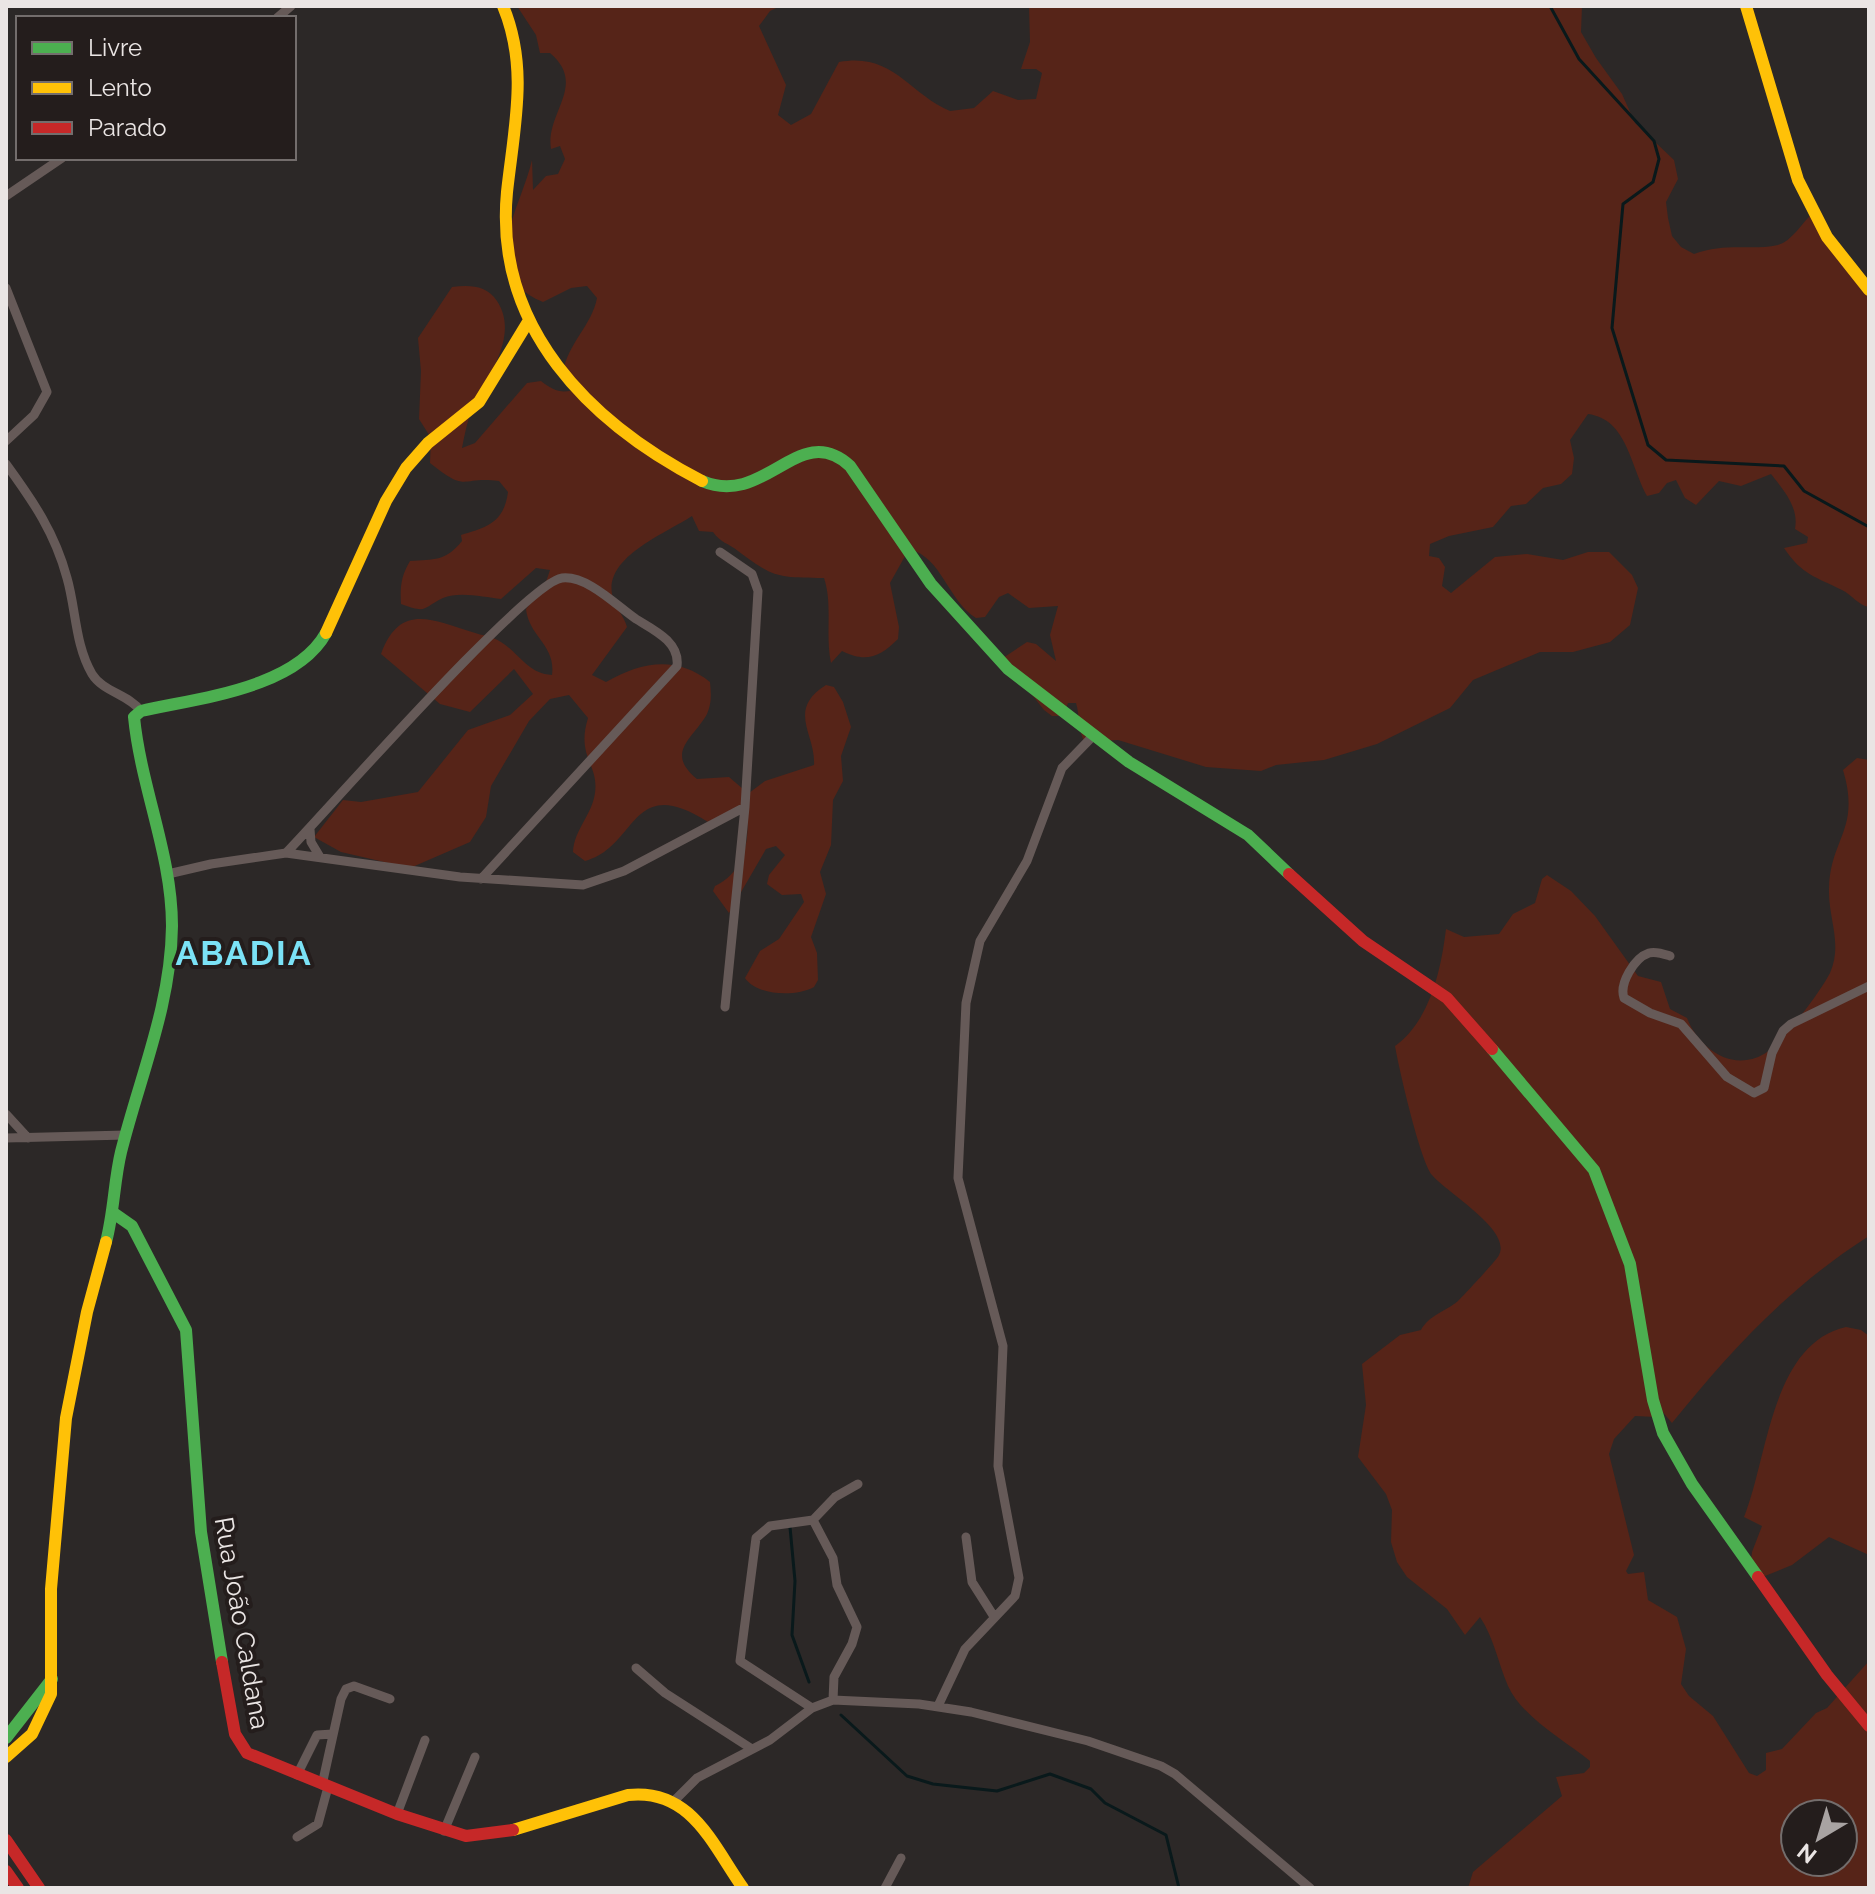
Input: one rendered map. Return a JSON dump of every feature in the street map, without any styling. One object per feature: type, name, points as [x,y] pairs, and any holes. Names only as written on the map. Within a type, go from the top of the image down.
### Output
[{"type":"street","points":[[503,6],[521,48],[507,200],[516,279],[528,322],[549,355],[626,434],[717,487],[739,488],[815,450],[829,449],[841,456],[931,584],[1008,669],[1093,736],[1248,835],[1363,941],[1447,998],[1569,1138],[1599,1181],[1630,1264],[1653,1400],[1663,1433],[1700,1496],[1827,1675],[1869,1726]]},
{"type":"street","points":[[1746,6],[1798,180],[1827,237],[1869,290]]},
{"type":"street","points":[[6,196],[59,160]]},
{"type":"street","points":[[6,288],[47,392],[34,415],[6,441]]},
{"type":"street","points":[[6,310],[18,312]]},
{"type":"street","points":[[6,1757],[32,1734],[51,1694],[51,1589],[66,1418],[87,1312],[112,1218],[126,1135],[150,1061],[167,988],[172,938],[168,874],[133,734],[134,717],[141,711],[263,680],[297,666],[311,654],[324,637],[386,501],[406,468],[428,443],[479,402],[528,322]]},
{"type":"street","points":[[6,464],[42,513],[56,543],[83,654],[91,672],[97,681],[131,701],[141,711]]},
{"type":"street","points":[[720,552],[746,569],[757,582],[745,807],[725,1007]]},
{"type":"street","points":[[286,853],[506,620],[552,581],[570,578],[586,584],[661,634],[673,646],[677,666],[481,879]]},
{"type":"street","points":[[938,1706],[965,1649],[993,1615],[1015,1596],[1019,1578],[998,1466],[1003,1346],[961,1200],[958,1178],[966,1003],[980,941],[1027,861],[1062,768],[1093,736]]},
{"type":"street","points":[[168,874],[286,853],[481,879],[583,885],[603,881],[745,807]]},
{"type":"street","points":[[310,829],[311,842],[320,857]]},
{"type":"street","points":[[1670,956],[1657,952],[1644,956],[1626,977],[1622,989],[1624,998],[1650,1013],[1675,1020],[1727,1077],[1754,1093],[1767,1083],[1772,1053],[1783,1031],[1869,986]]},
{"type":"street","points":[[6,1114],[28,1138]]},
{"type":"street","points":[[6,1138],[126,1135]]},
{"type":"street","name":"Rua João Caldana","points":[[112,1218],[124,1218],[137,1237],[186,1330],[201,1532],[235,1734],[254,1758],[397,1814],[466,1836],[528,1828],[628,1795],[646,1793],[675,1800]]},
{"type":"street","points":[[812,1708],[745,1666],[738,1655],[759,1532],[770,1526],[813,1520],[835,1497],[858,1484]]},
{"type":"street","points":[[813,1520],[830,1549],[837,1585],[857,1627],[856,1635],[834,1677],[833,1700]]},
{"type":"street","points":[[966,1537],[972,1582],[993,1615]]},
{"type":"street","points":[[636,1668],[665,1693],[752,1749]]},
{"type":"street","points":[[6,1738],[52,1679]]},
{"type":"street","points":[[297,1837],[318,1824],[341,1699],[350,1686],[390,1699]]},
{"type":"street","points":[[743,1888],[693,1817],[675,1800],[697,1778],[752,1749],[812,1708],[833,1700],[938,1706],[1066,1735],[1161,1766],[1175,1774],[1310,1888]]},
{"type":"street","points":[[297,1775],[317,1735],[333,1734]]},
{"type":"street","points":[[397,1814],[425,1740]]},
{"type":"street","points":[[444,1831],[475,1757]]},
{"type":"street","points":[[6,1840],[36,1888]]},
{"type":"street","points":[[6,1848],[36,1888]]},
{"type":"street","points":[[885,1888],[901,1858]]},
{"type":"street","points":[[6,1871],[18,1888]]},
{"type":"shaded area","points":[[517,6],[780,6],[770,11],[759,26],[786,85],[778,115],[791,125],[811,114],[839,62],[858,60],[887,68],[950,111],[974,108],[993,91],[1018,100],[1036,99],[1042,73],[1036,69],[1021,69],[1030,42],[1029,6],[1582,6],[1581,32],[1596,58],[1622,94],[1635,123],[1674,160],[1678,179],[1666,202],[1672,236],[1681,247],[1694,254],[1717,248],[1778,245],[1792,236],[1811,215],[1869,290],[1869,607],[1810,574],[1784,548],[1807,543],[1808,537],[1795,529],[1793,506],[1771,474],[1741,486],[1719,481],[1696,505],[1685,498],[1676,480],[1667,483],[1659,493],[1647,496],[1619,434],[1601,418],[1588,414],[1570,440],[1574,458],[1572,474],[1561,484],[1543,488],[1526,504],[1511,506],[1493,527],[1449,536],[1430,544],[1429,556],[1439,558],[1445,567],[1442,586],[1451,593],[1495,557],[1527,554],[1563,560],[1588,552],[1609,552],[1632,575],[1638,588],[1630,625],[1610,642],[1573,652],[1540,652],[1473,680],[1450,708],[1377,744],[1324,760],[1276,765],[1261,771],[1206,767],[1118,740],[1085,742],[1076,703],[1068,703],[1063,716],[1052,716],[1044,710],[1003,658],[1027,642],[1036,644],[1056,661],[1050,635],[1058,606],[1029,608],[1008,593],[999,597],[985,617],[976,618],[958,601],[929,561],[909,549],[890,583],[899,627],[898,639],[879,654],[858,657],[842,651],[831,663],[824,578],[769,572],[713,532],[699,531],[692,516],[638,549],[616,571],[612,584],[613,598],[627,627],[592,675],[606,682],[632,670],[658,664],[684,668],[710,682],[709,710],[685,745],[683,761],[697,779],[729,777],[743,789],[745,796],[765,781],[814,765],[805,713],[814,694],[826,685],[834,687],[843,702],[851,727],[841,756],[843,781],[833,800],[831,845],[820,872],[826,894],[811,937],[817,953],[818,980],[814,987],[777,993],[758,988],[745,978],[760,951],[779,939],[804,902],[801,894],[782,895],[767,884],[769,875],[785,855],[776,846],[766,849],[729,913],[713,891],[733,872],[744,853],[746,808],[708,822],[682,809],[663,805],[649,809],[637,818],[602,853],[585,861],[573,852],[576,837],[593,801],[595,783],[585,742],[588,718],[569,695],[550,699],[529,721],[491,786],[486,817],[470,842],[410,868],[341,852],[314,837],[343,800],[361,802],[418,792],[468,730],[510,715],[533,694],[514,669],[470,712],[440,704],[381,654],[398,627],[408,621],[431,620],[491,637],[508,647],[530,667],[552,675],[550,656],[532,627],[526,609],[545,585],[550,570],[536,568],[501,599],[456,595],[421,609],[401,604],[402,582],[410,561],[439,558],[450,553],[462,541],[461,535],[487,526],[498,517],[508,492],[499,481],[458,481],[430,463],[431,438],[419,419],[421,371],[418,338],[452,287],[471,286],[493,296],[503,316],[505,330],[497,361],[469,418],[462,448],[475,443],[527,383],[541,381],[564,392],[580,387],[563,372],[597,298],[587,286],[571,288],[543,302],[522,290],[511,274],[506,257],[512,219],[532,160],[533,190],[546,176],[558,174],[565,159],[560,146],[551,149],[551,136],[565,88],[565,76],[561,65],[550,53],[540,53],[536,35]]},
{"type":"shaded area","points":[[1857,758],[1869,760],[1869,1236],[1787,1298],[1717,1370],[1672,1423],[1661,1410],[1656,1417],[1635,1416],[1614,1439],[1609,1454],[1634,1555],[1626,1571],[1628,1574],[1644,1572],[1648,1600],[1677,1617],[1686,1649],[1681,1684],[1689,1696],[1713,1716],[1749,1773],[1757,1776],[1766,1770],[1766,1753],[1782,1749],[1816,1713],[1827,1708],[1869,1661],[1869,1888],[1468,1888],[1473,1872],[1562,1796],[1556,1777],[1584,1773],[1590,1767],[1590,1761],[1533,1718],[1514,1697],[1480,1617],[1465,1635],[1447,1609],[1407,1577],[1397,1562],[1391,1542],[1392,1510],[1386,1494],[1358,1457],[1366,1405],[1362,1364],[1400,1335],[1421,1330],[1433,1317],[1458,1301],[1497,1258],[1500,1245],[1487,1223],[1440,1183],[1427,1166],[1410,1114],[1395,1046],[1417,1023],[1432,994],[1446,929],[1464,937],[1499,934],[1513,914],[1535,903],[1542,879],[1547,875],[1571,891],[1595,916],[1638,976],[1661,982],[1670,1009],[1687,1018],[1707,1047],[1728,1059],[1752,1059],[1764,1054],[1800,1017],[1834,962],[1835,941],[1829,889],[1834,857],[1847,821],[1848,790],[1843,770]]},
{"type":"shaded area","points":[[1846,1327],[1861,1330],[1869,1336],[1869,1555],[1829,1537],[1792,1565],[1760,1578],[1750,1571],[1752,1552],[1762,1526],[1744,1517],[1776,1406],[1787,1379],[1802,1356],[1821,1338]]},
{"type":"waterway","points":[[1550,6],[1579,59],[1654,141],[1659,159],[1653,182],[1623,204],[1612,328],[1648,445],[1666,460],[1784,466],[1804,491],[1869,527]]},
{"type":"waterway","points":[[790,1527],[795,1581],[792,1635],[809,1682]]},
{"type":"waterway","points":[[841,1715],[907,1776],[933,1784],[997,1791],[1050,1774],[1091,1789],[1105,1803],[1166,1835],[1179,1888]]},
{"type":"traffic: fast","points":[[702,481],[725,486],[745,483],[814,452],[832,454],[850,466],[931,584],[1008,669],[1129,762],[1248,835],[1289,874]]},
{"type":"traffic: fast","points":[[106,1242],[121,1152],[160,1013],[172,926],[167,873],[134,717],[141,711],[216,695],[269,679],[311,652],[326,633]]},
{"type":"traffic: fast","points":[[1492,1049],[1594,1170],[1630,1264],[1653,1400],[1663,1433],[1692,1484],[1758,1577]]},
{"type":"traffic: fast","points":[[112,1212],[132,1226],[186,1330],[201,1532],[222,1662]]},
{"type":"traffic: fast","points":[[6,1738],[52,1679]]},
{"type":"traffic: slow","points":[[503,6],[511,29],[518,75],[507,192],[507,241],[516,286],[533,328],[558,366],[588,400],[661,458],[702,481]]},
{"type":"traffic: slow","points":[[1746,6],[1798,180],[1827,237],[1869,290]]},
{"type":"traffic: slow","points":[[326,633],[386,501],[406,468],[428,443],[479,402],[528,322]]},
{"type":"traffic: slow","points":[[6,1757],[32,1734],[51,1694],[51,1589],[66,1418],[87,1312],[106,1242]]},
{"type":"traffic: slow","points":[[513,1830],[628,1795],[650,1795],[668,1800],[698,1822],[743,1888]]},
{"type":"traffic: jam","points":[[1289,874],[1363,941],[1447,998],[1492,1049]]},
{"type":"traffic: jam","points":[[1758,1577],[1827,1675],[1869,1726]]},
{"type":"traffic: jam","points":[[222,1662],[235,1734],[247,1753],[397,1814],[466,1836],[513,1830]]},
{"type":"traffic: jam","points":[[6,1840],[39,1888]]},
{"type":"traffic: jam","points":[[6,1871],[18,1888]]},
{"type":"district","name":"ABADIA","points":[[244,953]]}]
